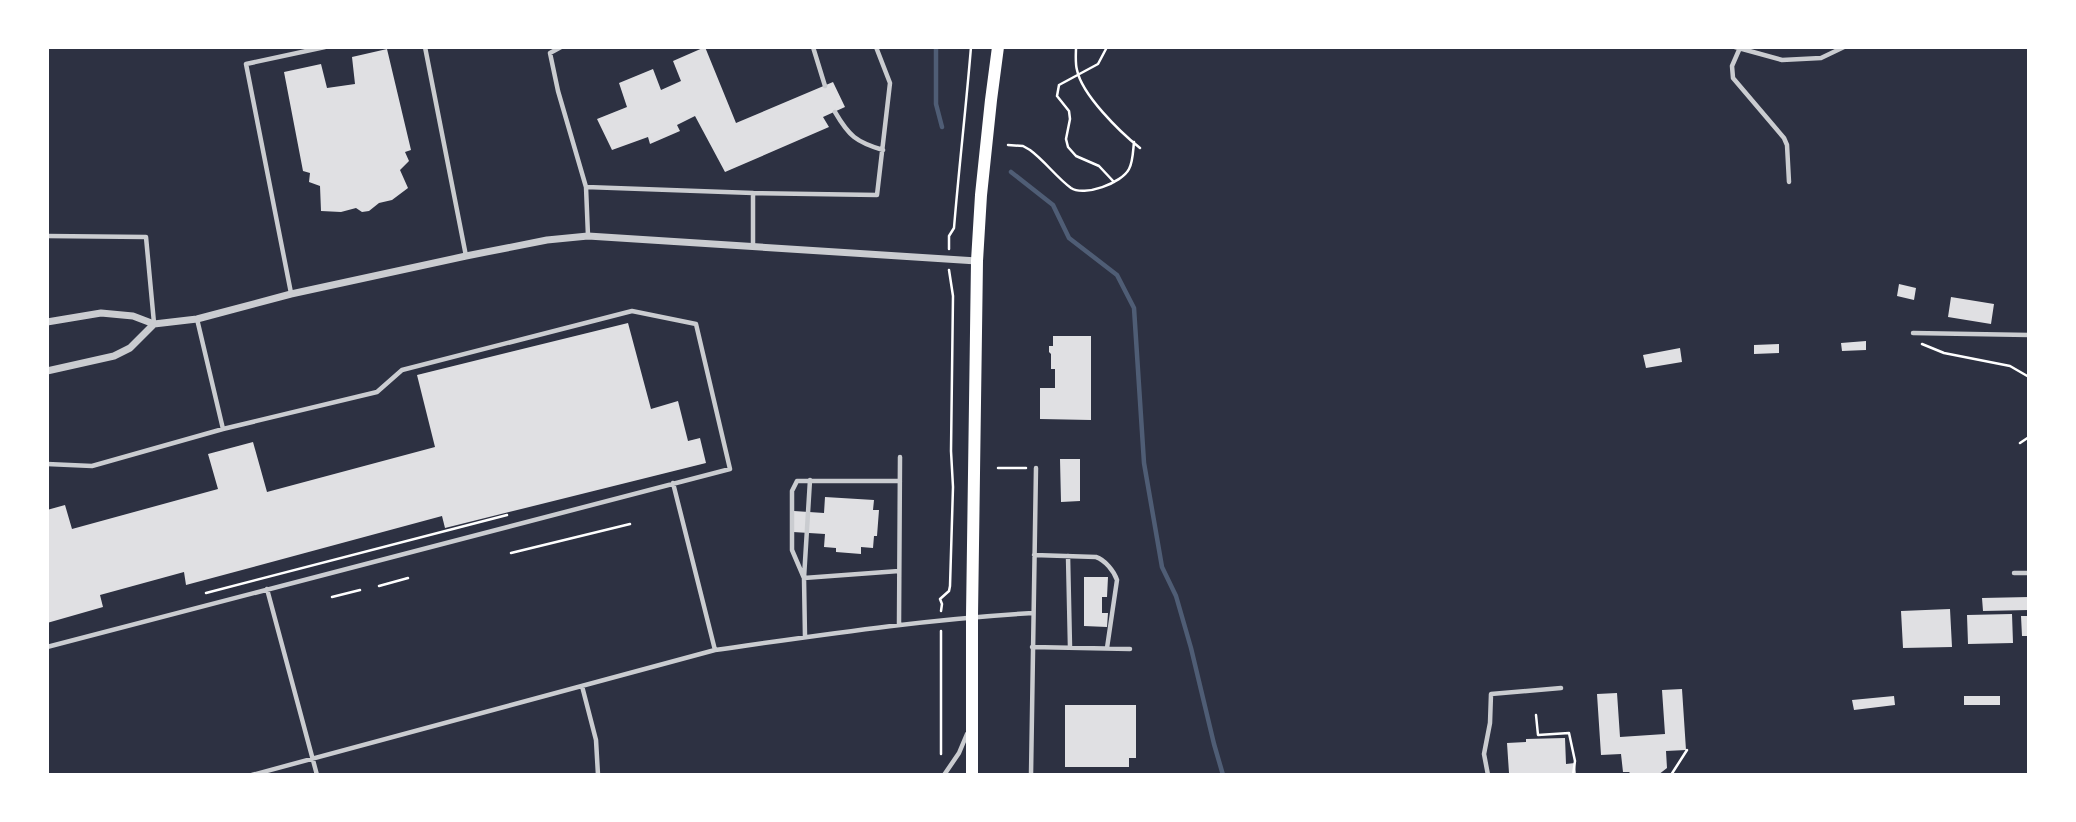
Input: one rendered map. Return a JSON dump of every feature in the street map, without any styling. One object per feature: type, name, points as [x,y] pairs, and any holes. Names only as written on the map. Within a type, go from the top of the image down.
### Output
[{"type":"main road","points":[[972,775],[977,261],[990,100],[998,47]]},
{"type":"street","points":[[47,322],[101,313],[133,316],[154,324],[197,319],[291,294],[466,256],[547,240],[589,236],[977,261]]},
{"type":"street","points":[[47,371],[114,356],[130,348],[154,324]]},
{"type":"lane","points":[[291,294],[246,64],[325,47]]},
{"type":"lane","points":[[425,47],[466,256]]},
{"type":"lane","points":[[561,47],[550,53],[558,91],[586,187],[589,236]]},
{"type":"lane","points":[[813,47],[825,86]]},
{"type":"lane","points":[[586,187],[877,195],[890,83],[876,47]]},
{"type":"lane","points":[[1788,182],[1787,145],[1784,138],[1733,78],[1732,66],[1737,49],[1782,60],[1821,58],[1844,47]]},
{"type":"lane","points":[[835,112],[846,131],[864,144],[883,150]]},
{"type":"lane","points":[[753,193],[753,246]]},
{"type":"lane","points":[[47,236],[146,237],[154,324]]},
{"type":"lane","points":[[47,464],[92,466],[223,429],[377,392],[402,370],[632,311],[696,324],[730,469],[47,648]]},
{"type":"lane","points":[[197,319],[223,429]]},
{"type":"lane","points":[[1913,333],[2029,335]]},
{"type":"lane","points":[[899,625],[900,457]]},
{"type":"lane","points":[[1031,775],[1035,468]]},
{"type":"lane","points":[[805,637],[804,578],[810,480]]},
{"type":"lane","points":[[804,578],[792,550],[792,491],[797,481],[900,481]]},
{"type":"lane","points":[[673,484],[715,650]]},
{"type":"lane","points":[[1034,555],[1101,559],[1115,573],[1117,580],[1107,649]]},
{"type":"lane","points":[[1068,556],[1070,647]]},
{"type":"lane","points":[[804,578],[899,570]]},
{"type":"lane","points":[[2014,573],[2029,573]]},
{"type":"lane","points":[[267,589],[317,775]]},
{"type":"lane","points":[[252,775],[715,650],[972,616],[1033,612]]},
{"type":"lane","points":[[1032,647],[1130,649]]},
{"type":"lane","points":[[582,686],[596,740],[598,775]]},
{"type":"lane","points":[[1488,775],[1484,754],[1490,723],[1491,694],[1562,688]]},
{"type":"lane","points":[[944,775],[960,753],[972,720]]},
{"type":"path","points":[[941,754],[942,635],[939,620],[942,604],[940,599],[949,591],[950,586],[953,487],[953,296],[949,277],[949,236],[954,228],[971,47]]},
{"type":"path","points":[[1076,47],[1077,71],[1089,94],[1121,132],[1140,148]]},
{"type":"path","points":[[1107,47],[1098,64],[1059,85],[1057,96],[1069,111],[1066,139],[1068,147],[1076,156],[1100,166],[1114,182]]},
{"type":"path","points":[[1008,145],[1023,146],[1030,150],[1073,190],[1083,192],[1123,177],[1130,168],[1134,142]]},
{"type":"path","points":[[1913,333],[1914,341],[1944,353],[2010,366],[2029,377]]},
{"type":"path","points":[[2020,443],[2029,436]]},
{"type":"path","points":[[998,468],[1022,468]]},
{"type":"path","points":[[511,554],[630,524]]},
{"type":"path","points":[[379,586],[408,578]]},
{"type":"path","points":[[332,597],[360,590]]},
{"type":"path","points":[[1536,715],[1538,735],[1569,733],[1575,761],[1573,775]]},
{"type":"path","points":[[1671,775],[1687,750]]},
{"type":"building","points":[[705,47],[736,123],[833,82],[845,107],[823,117],[829,127],[725,172],[695,116],[677,125],[680,131],[650,144],[648,137],[612,150],[597,119],[627,107],[619,83],[653,69],[661,90],[681,81],[673,61]]},
{"type":"building","points":[[387,49],[411,150],[405,152],[409,161],[400,170],[408,188],[392,200],[379,203],[369,211],[362,212],[356,208],[341,212],[321,211],[320,186],[309,182],[310,173],[303,171],[284,72],[321,64],[327,88],[355,84],[352,57]]},
{"type":"building","points":[[1899,284],[1916,288],[1914,300],[1897,296]]},
{"type":"building","points":[[1951,297],[1994,304],[1991,324],[1948,317]]},
{"type":"building","points":[[628,323],[651,409],[678,401],[688,441],[700,438],[706,463],[445,528],[442,516],[186,585],[184,572],[100,595],[103,607],[47,623],[47,510],[65,505],[72,529],[218,489],[208,454],[253,442],[267,492],[435,447],[417,375]]},
{"type":"building","points":[[1053,336],[1091,336],[1091,420],[1040,419],[1040,388],[1055,388],[1055,369],[1051,369],[1049,352],[1049,346],[1053,346]]},
{"type":"building","points":[[1866,341],[1866,350],[1842,351],[1841,343]]},
{"type":"building","points":[[1779,344],[1779,353],[1754,354],[1754,345]]},
{"type":"building","points":[[1680,348],[1682,362],[1646,368],[1643,355]]},
{"type":"building","points":[[1060,459],[1080,459],[1080,501],[1061,502]]},
{"type":"building","points":[[825,497],[874,500],[873,510],[879,510],[873,548],[861,547],[861,554],[836,552],[836,548],[824,547],[825,534],[793,532],[794,511],[824,513]]},
{"type":"building","points":[[1084,577],[1108,577],[1107,597],[1102,597],[1102,613],[1108,613],[1107,627],[1084,626]]},
{"type":"building","points":[[2029,597],[2029,610],[1983,611],[1982,598]]},
{"type":"building","points":[[1950,609],[1952,647],[1903,648],[1901,611]]},
{"type":"building","points":[[2012,614],[2013,643],[1968,644],[1967,615]]},
{"type":"building","points":[[2021,616],[2029,616],[2029,636],[2022,636]]},
{"type":"building","points":[[1682,689],[1686,750],[1666,751],[1667,768],[1658,775],[1632,775],[1623,772],[1621,754],[1601,755],[1597,694],[1617,693],[1620,737],[1665,734],[1662,690]]},
{"type":"building","points":[[1894,696],[1895,705],[1854,710],[1852,700]]},
{"type":"building","points":[[1964,696],[2000,696],[2000,705],[1964,705]]},
{"type":"building","points":[[1065,705],[1136,705],[1136,758],[1129,758],[1129,767],[1065,767]]},
{"type":"building","points":[[1565,738],[1566,764],[1575,763],[1576,775],[1509,773],[1507,743],[1526,742],[1526,739]]},
{"type":"waterway","points":[[936,47],[936,104],[942,127]]},
{"type":"waterway","points":[[1011,172],[1053,205],[1069,238],[1117,275],[1134,308],[1144,463],[1162,567],[1176,596],[1223,775]]}]
